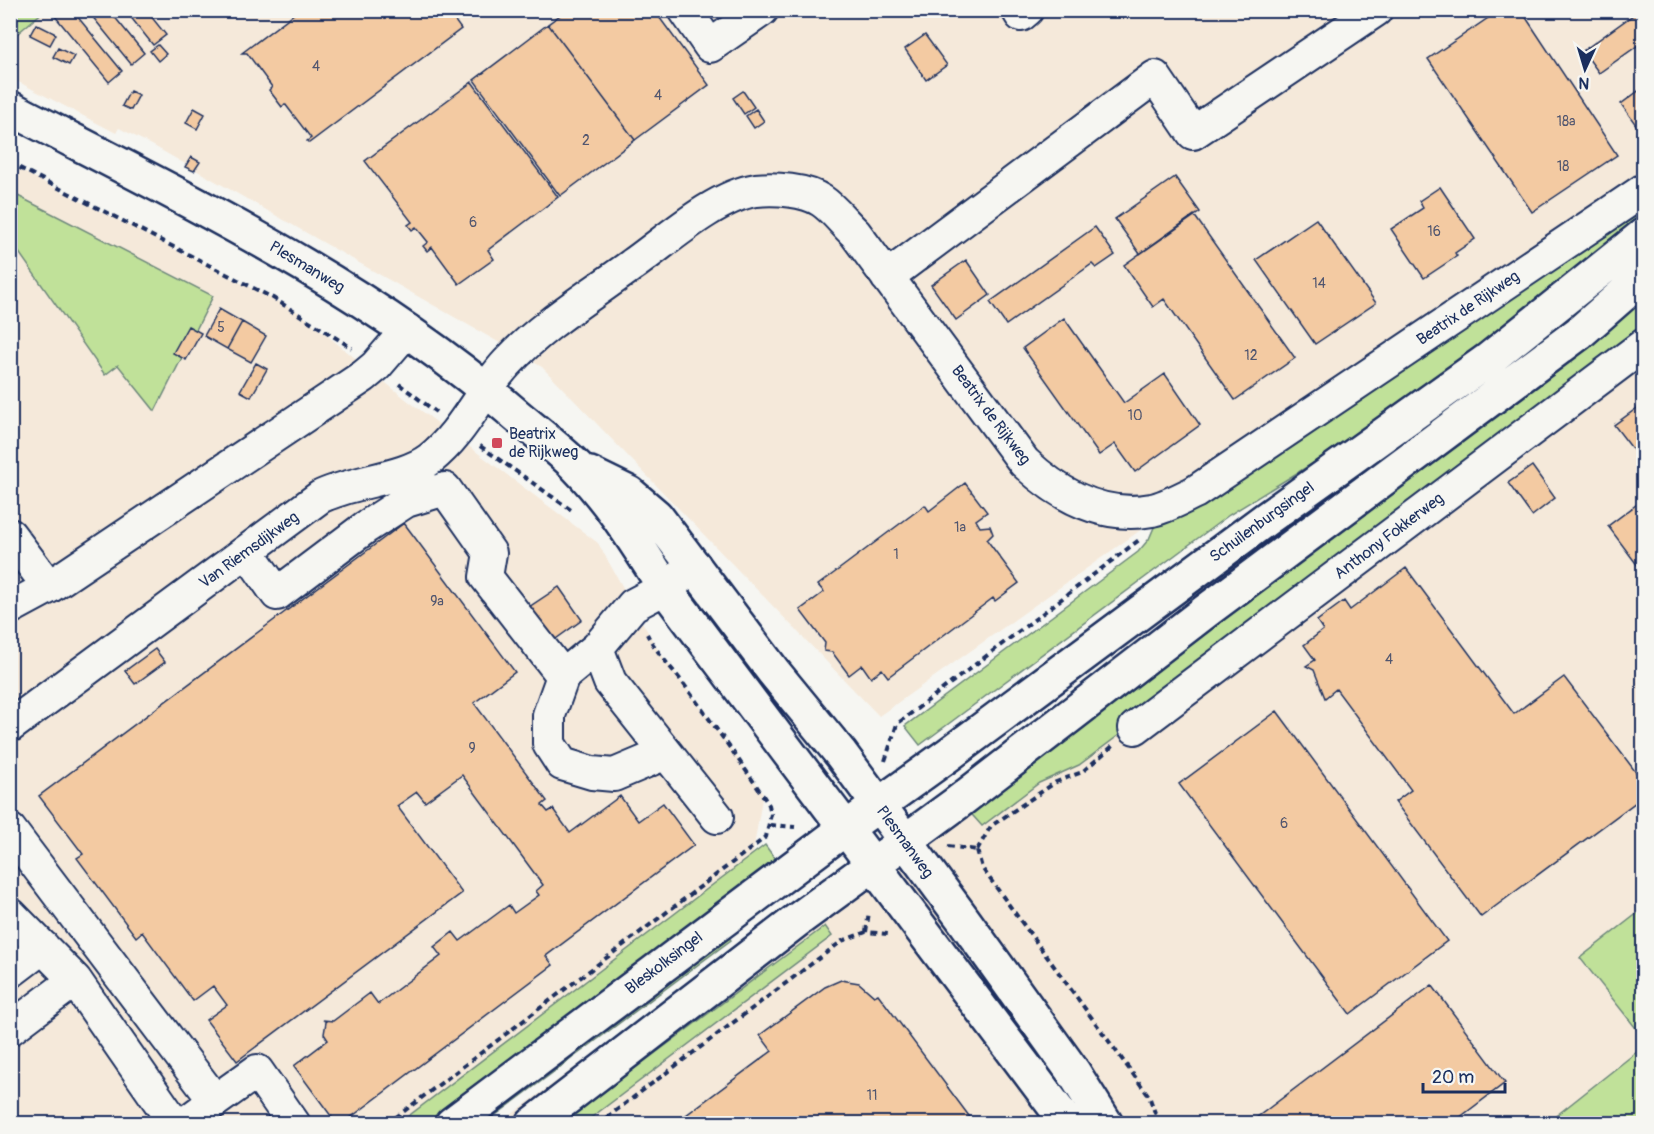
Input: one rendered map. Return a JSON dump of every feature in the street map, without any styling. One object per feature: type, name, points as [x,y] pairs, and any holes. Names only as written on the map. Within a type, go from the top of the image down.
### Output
[{"type":"main road","name":"Plesmanweg","points":[[10,108],[256,236],[407,330],[488,390],[577,467],[626,525],[665,588],[1068,1124]]},
{"type":"main road","name":"Schuilenburgsingel","points":[[878,805],[1266,519],[1488,360],[1644,234]]},
{"type":"main road","points":[[533,1124],[1206,611],[1579,333],[1644,276]]},
{"type":"main road","name":"Plesmanweg","points":[[577,467],[628,493],[656,516],[878,805],[1074,1073],[1106,1124]]},
{"type":"main road","name":"Bleskolksingel","points":[[452,1124],[878,805]]},
{"type":"street","points":[[685,10],[710,46],[762,10]]},
{"type":"street","points":[[1018,10],[1021,15],[1027,10]]},
{"type":"street","points":[[887,277],[1155,77],[1193,133],[1376,10]]},
{"type":"street","name":"Beatrix de Rijkweg","points":[[488,390],[506,364],[549,326],[699,218],[728,200],[755,190],[799,193],[822,200],[855,233],[1024,462],[1048,484],[1079,502],[1114,511],[1153,510],[1195,492],[1644,190]]},
{"type":"street","points":[[10,608],[49,586],[364,376],[376,366],[407,330]]},
{"type":"street","name":"Anthony Fokkerweg","points":[[1134,728],[1644,345]]},
{"type":"street","name":"Van Riemsdijkweg","points":[[10,726],[320,497],[338,488],[412,469],[429,460],[452,439],[488,390]]},
{"type":"street","points":[[247,551],[277,594],[366,526],[406,501],[445,489],[490,552],[486,577],[563,675]]},
{"type":"street","points":[[10,535],[49,586]]},
{"type":"street","points":[[666,753],[614,776],[592,773],[562,764],[549,744],[549,715],[563,675],[597,648],[633,605],[665,588],[695,566]]},
{"type":"street","points":[[597,648],[610,682],[717,817]]},
{"type":"street","points":[[10,830],[215,1101]]},
{"type":"street","points":[[10,914],[75,980],[175,1124]]},
{"type":"street","points":[[10,972],[43,947]]},
{"type":"street","points":[[10,1029],[75,980]]},
{"type":"street","points":[[184,1124],[257,1071],[294,1124]]},
{"type":"path","points":[[897,724],[1137,543],[1153,510]]},
{"type":"path","points":[[387,1124],[766,837],[770,825],[769,805],[739,759],[682,682],[658,654],[633,605]]},
{"type":"path","points":[[1134,728],[1082,772],[1056,782],[991,826],[977,850],[982,868],[1149,1096],[1159,1124]]},
{"type":"path","points":[[770,825],[795,827]]},
{"type":"path","points":[[598,1124],[842,941],[866,932],[869,914]]},
{"type":"shaded area","points":[[10,11],[1643,11],[1643,173],[879,716],[542,367],[152,145],[119,128],[116,133],[11,78]]},
{"type":"shaded area","points":[[10,165],[298,312],[407,400],[598,543],[658,650],[763,793],[750,870],[418,1123],[11,1123]]},
{"type":"shaded area","points":[[1643,274],[1643,1123],[500,1123]]},
{"type":"green space","points":[[11,10],[44,10],[44,11],[11,39]]},
{"type":"green space","points":[[16,195],[213,296],[155,411],[118,365],[105,375],[11,241],[10,200]]},
{"type":"green space","points":[[1643,207],[1643,222],[1365,431],[1229,515],[920,745],[905,726],[1138,552],[1149,539],[1155,525]]},
{"type":"green space","points":[[1643,289],[1643,328],[1124,716],[1131,726],[1079,765],[1039,783],[982,826],[966,808]]},
{"type":"green space","points":[[765,845],[779,864],[439,1123],[398,1124]]},
{"type":"green space","points":[[1643,909],[1643,1037],[1580,958]]},
{"type":"green space","points":[[825,926],[832,936],[584,1123],[562,1123]]},
{"type":"green space","points":[[724,930],[731,940],[485,1123],[466,1124]]},
{"type":"green space","points":[[1643,1047],[1643,1123],[1547,1123]]},
{"type":"building","points":[[50,10],[72,10],[122,71],[109,82]]},
{"type":"building","points":[[87,10],[109,10],[144,53],[131,64]]},
{"type":"building","points":[[125,10],[146,10],[166,35],[153,45]]},
{"type":"building","points":[[299,10],[447,10],[461,29],[309,143],[307,141],[311,138],[285,104],[282,107],[269,90],[272,87],[247,53],[242,53]]},
{"type":"building","points":[[567,10],[654,10],[709,85],[635,140],[548,24]]},
{"type":"building","points":[[1500,10],[1521,10],[1617,155],[1532,212],[1428,59]]},
{"type":"building","points":[[1640,10],[1644,10],[1644,41],[1599,73],[1583,51]]},
{"type":"building","points":[[36,24],[56,34],[50,45],[30,35]]},
{"type":"building","points":[[548,24],[635,140],[560,196],[474,80]]},
{"type":"building","points":[[925,35],[947,65],[926,80],[905,49]]},
{"type":"building","points":[[158,45],[166,54],[158,61],[150,51]]},
{"type":"building","points":[[58,48],[74,56],[69,65],[53,57]]},
{"type":"building","points":[[472,82],[558,197],[488,250],[494,259],[459,284],[432,247],[427,251],[423,246],[428,242],[416,227],[412,230],[408,225],[412,222],[365,161]]},
{"type":"building","points":[[1641,89],[1644,92],[1644,136],[1621,104]]},
{"type":"building","points":[[130,91],[139,95],[131,110],[122,106]]},
{"type":"building","points":[[743,91],[754,107],[744,114],[733,98]]},
{"type":"building","points":[[194,108],[205,114],[197,129],[186,123]]},
{"type":"building","points":[[756,109],[764,121],[754,128],[746,116]]},
{"type":"building","points":[[191,157],[200,162],[194,171],[185,167]]},
{"type":"building","points":[[1175,177],[1200,212],[1140,254],[1115,219]]},
{"type":"building","points":[[1440,187],[1475,239],[1455,253],[1457,256],[1424,278],[1391,229],[1423,208],[1419,201]]},
{"type":"building","points":[[1194,215],[1295,358],[1235,400],[1164,299],[1153,307],[1124,265]]},
{"type":"building","points":[[1316,219],[1376,303],[1315,344],[1256,260]]},
{"type":"building","points":[[1095,227],[1115,255],[1096,268],[1092,264],[1006,325],[990,302]]},
{"type":"building","points":[[966,260],[990,295],[956,320],[931,285]]},
{"type":"building","points":[[219,309],[242,322],[227,349],[204,336]]},
{"type":"building","points":[[1064,318],[1124,403],[1165,374],[1200,425],[1135,472],[1115,444],[1099,455],[1023,348]]},
{"type":"building","points":[[242,322],[266,336],[251,362],[227,349]]},
{"type":"building","points":[[188,326],[201,333],[186,360],[173,353]]},
{"type":"building","points":[[256,363],[267,369],[251,397],[240,391]]},
{"type":"building","points":[[1644,403],[1644,464],[1614,425]]},
{"type":"building","points":[[1532,466],[1555,498],[1532,516],[1508,483]]},
{"type":"building","points":[[965,483],[987,512],[976,520],[980,527],[990,526],[993,534],[987,540],[1019,583],[995,601],[993,598],[888,677],[882,669],[871,678],[862,665],[849,675],[832,652],[824,651],[825,643],[800,610],[824,592],[818,585],[925,505],[929,511]]},
{"type":"building","points":[[1644,499],[1644,574],[1608,526]]},
{"type":"building","points":[[404,523],[515,672],[474,703],[547,801],[542,805],[548,812],[553,809],[570,833],[620,796],[638,821],[663,803],[694,845],[546,956],[553,965],[342,1124],[337,1124],[294,1066],[328,1040],[324,1034],[326,1022],[323,1020],[333,1021],[370,993],[378,1004],[441,956],[434,947],[453,932],[460,941],[509,905],[514,913],[539,895],[536,891],[543,885],[462,775],[425,802],[417,792],[397,806],[462,893],[237,1061],[206,1020],[227,1005],[213,986],[193,1001],[142,932],[136,937],[77,858],[83,854],[39,796]]},
{"type":"building","points":[[1406,568],[1514,714],[1564,677],[1644,783],[1644,796],[1481,917],[1395,802],[1411,790],[1336,689],[1325,698],[1314,670],[1306,666],[1315,660],[1304,645],[1323,630],[1317,621],[1344,601],[1350,610]]},
{"type":"building","points":[[559,587],[582,620],[553,641],[529,607]]},
{"type":"building","points":[[155,649],[165,662],[135,684],[125,671]]},
{"type":"building","points":[[1277,711],[1447,941],[1350,1014],[1179,784]]},
{"type":"building","points":[[841,980],[859,983],[874,996],[878,994],[975,1124],[674,1124],[772,1051],[760,1035],[825,987]]},
{"type":"building","points":[[1432,985],[1505,1083],[1451,1124],[1248,1124]]},
{"type":"place","name":"Beatrix de Rijkweg","points":[[497,443]]}]
